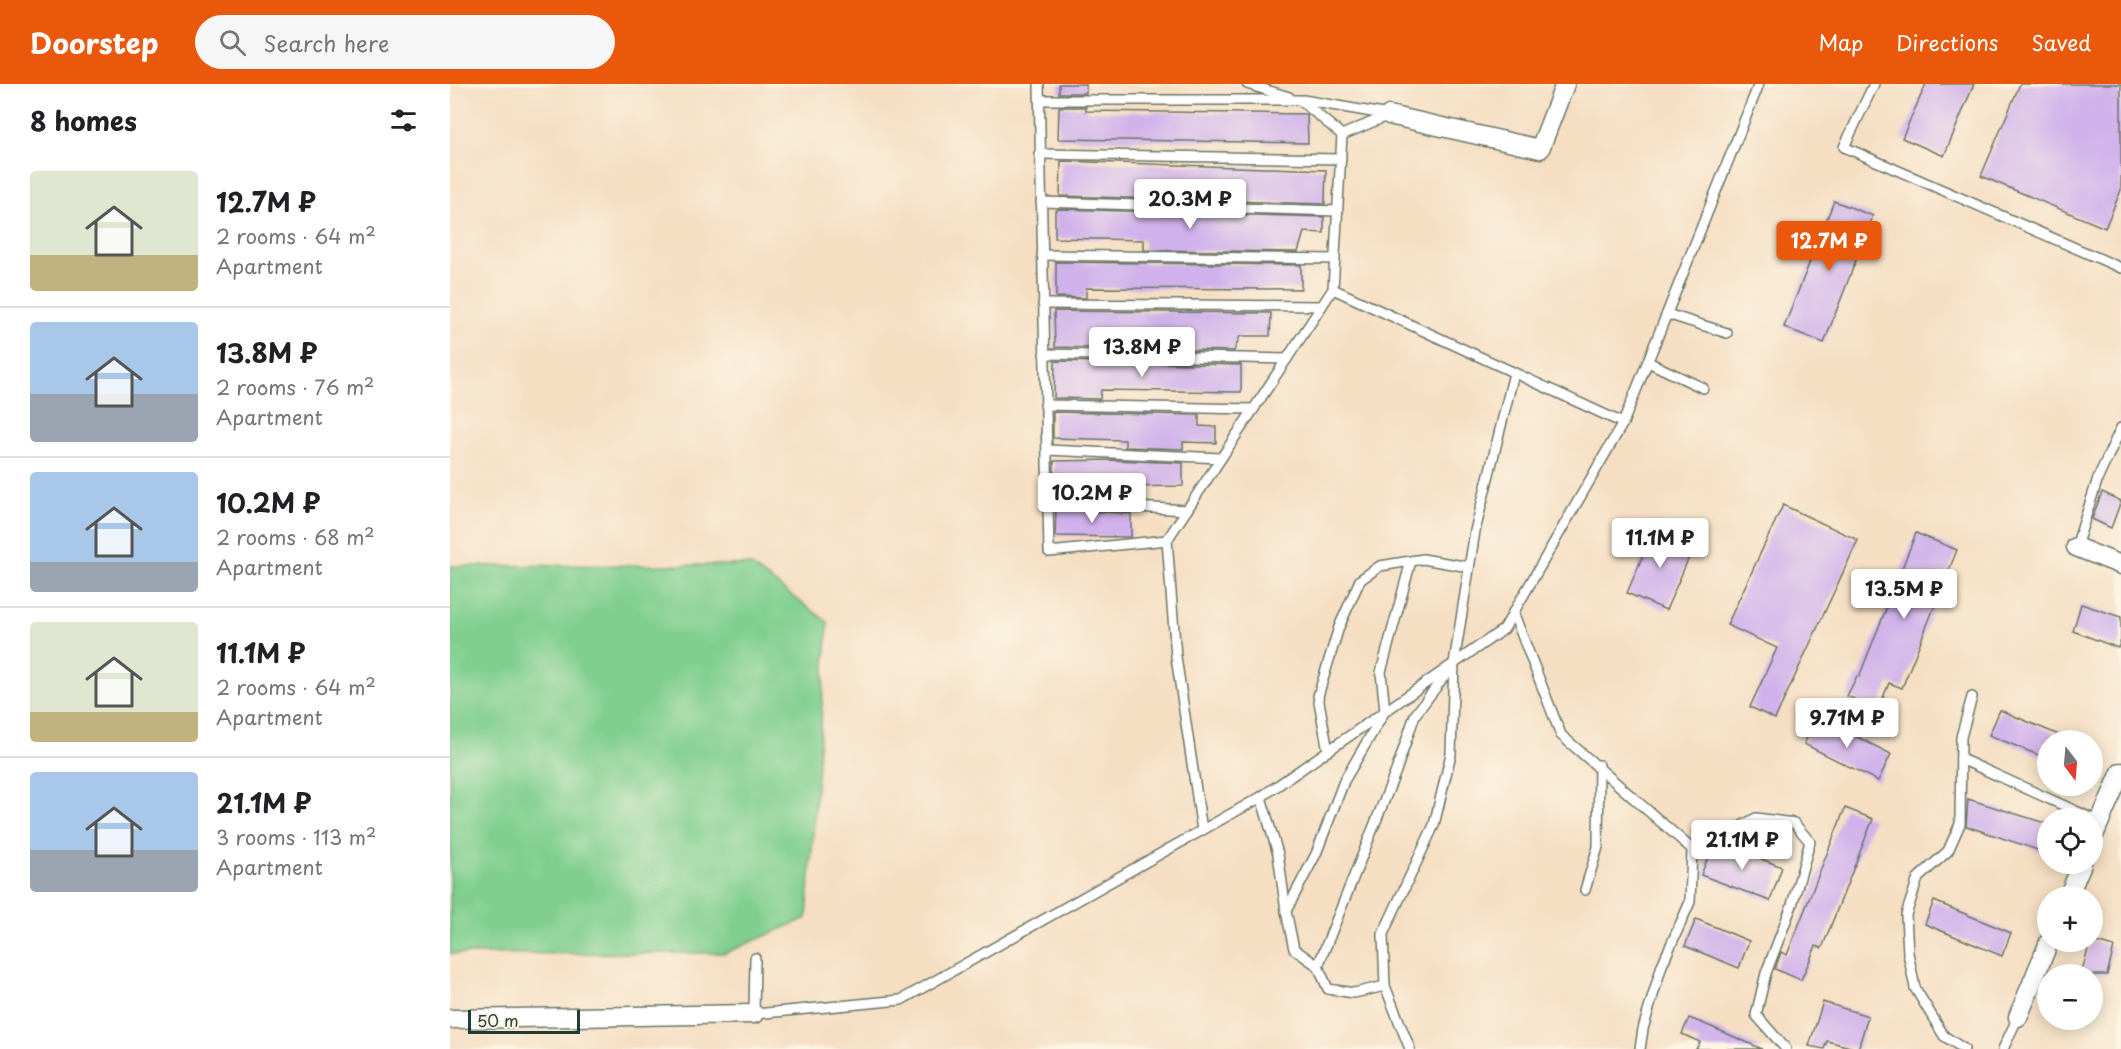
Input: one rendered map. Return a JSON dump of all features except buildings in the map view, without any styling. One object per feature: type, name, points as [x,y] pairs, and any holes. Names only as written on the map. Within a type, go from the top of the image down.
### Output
[{"type":"street","points":[[1389,115],[1540,149],[1565,84]]},
{"type":"street","points":[[2076,547],[2121,565]]},
{"type":"street","points":[[2103,816],[2119,786]]},
{"type":"street","points":[[2018,1017],[2045,952]]},
{"type":"street","points":[[450,1018],[754,1014]]},
{"type":"lane","points":[[1039,84],[1049,552],[1167,540]]},
{"type":"lane","points":[[1247,84],[1300,100],[1389,115]]},
{"type":"lane","points":[[755,958],[754,1014],[901,1000],[1261,797],[1504,629],[1623,423],[1759,84]]},
{"type":"lane","points":[[1874,84],[1844,147],[2121,268]]},
{"type":"lane","points":[[1041,100],[1300,100],[1342,135]]},
{"type":"lane","points":[[1342,135],[1389,115]]},
{"type":"lane","points":[[1202,830],[1176,657],[1167,540],[1333,289],[1342,135]]},
{"type":"lane","points":[[1039,154],[1341,159]]},
{"type":"lane","points":[[1041,202],[1338,211]]},
{"type":"lane","points":[[1042,255],[1335,260]]},
{"type":"lane","points":[[1333,289],[1623,423]]},
{"type":"lane","points":[[1043,304],[1322,306]]},
{"type":"lane","points":[[1667,314],[1727,333]]},
{"type":"lane","points":[[1044,354],[1287,359]]},
{"type":"lane","points":[[1648,363],[1703,388]]},
{"type":"lane","points":[[1410,1049],[1385,986],[1383,934],[1434,825],[1451,754],[1454,663],[1469,567],[1475,531],[1514,373]]},
{"type":"lane","points":[[1046,405],[1254,409]]},
{"type":"lane","points":[[2076,547],[2098,478],[2121,428]]},
{"type":"lane","points":[[1047,450],[1221,458]]},
{"type":"lane","points":[[1048,502],[1187,510]]},
{"type":"lane","points":[[1328,751],[1318,696],[1339,627],[1360,580],[1380,566],[1422,559],[1469,567]]},
{"type":"lane","points":[[1286,911],[1316,854],[1344,782],[1385,711],[1381,672],[1411,561]]},
{"type":"lane","points":[[1514,612],[1561,735],[1599,765],[1692,849]]},
{"type":"lane","points":[[1318,966],[1396,771],[1415,715],[1454,663]]},
{"type":"lane","points":[[1964,1049],[1944,1036],[1915,988],[1908,953],[1906,915],[1918,878],[1948,850],[1960,824],[1961,737],[1972,697]]},
{"type":"lane","points":[[1961,759],[2069,808]]},
{"type":"lane","points":[[1586,890],[1598,847],[1599,765]]},
{"type":"lane","points":[[1261,797],[1278,854],[1294,949],[1318,966],[1328,989],[1354,993],[1385,986]]},
{"type":"lane","points":[[1692,849],[1714,841],[1756,818],[1794,823],[1810,842],[1792,905],[1766,973],[1756,1015],[1786,1049]]},
{"type":"lane","points":[[1640,1049],[1642,1029],[1662,964],[1690,902],[1692,849]]},
{"type":"lane","points":[[2003,1049],[2018,1017]]},
{"type":"green space","points":[[750,565],[828,622],[807,918],[725,953],[450,954],[450,566]]}]
